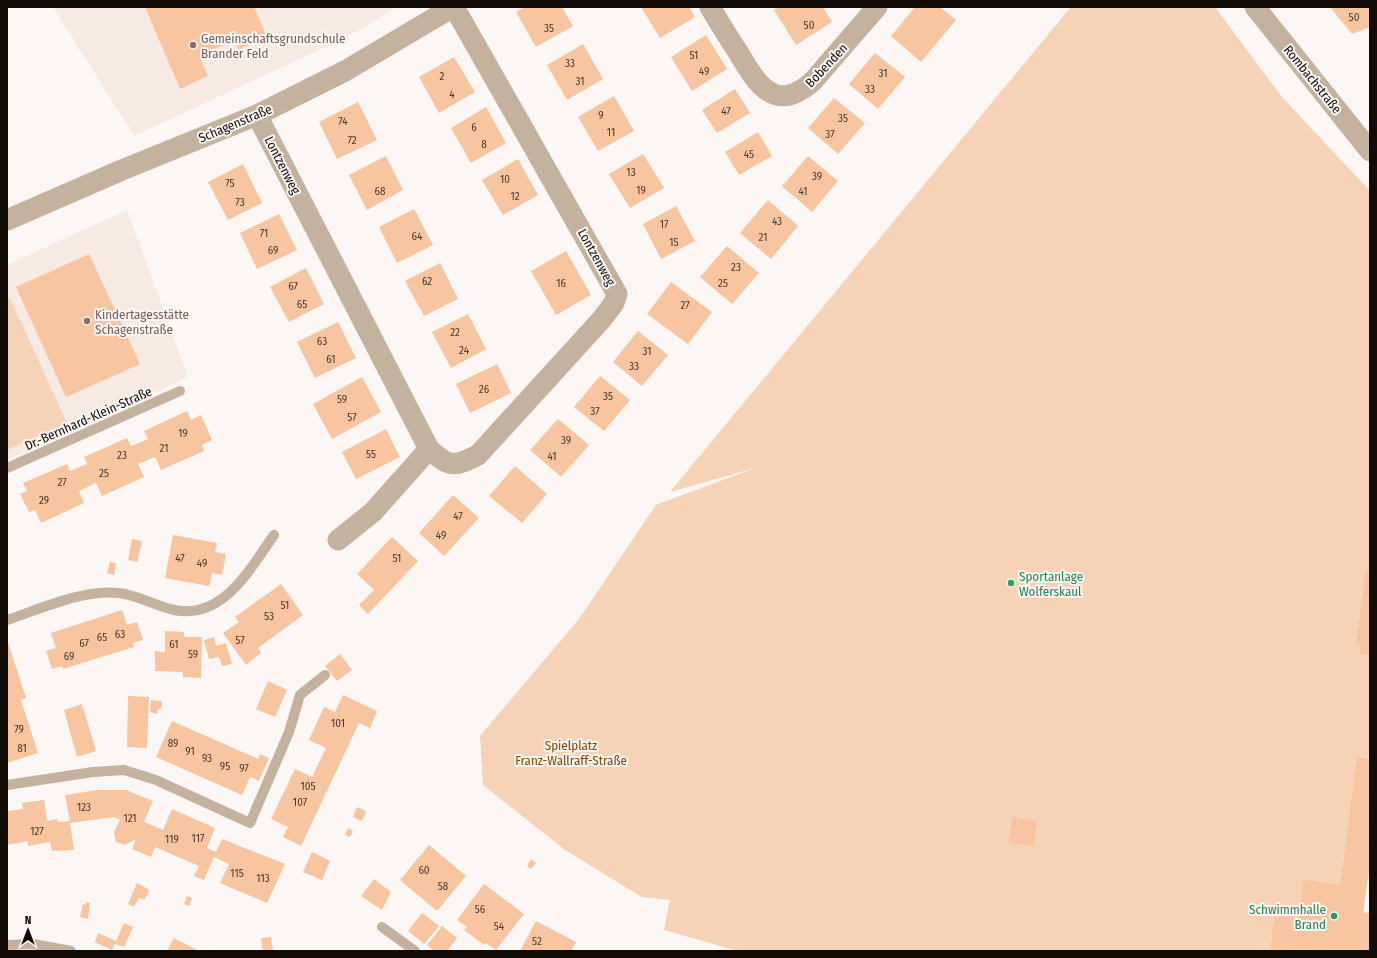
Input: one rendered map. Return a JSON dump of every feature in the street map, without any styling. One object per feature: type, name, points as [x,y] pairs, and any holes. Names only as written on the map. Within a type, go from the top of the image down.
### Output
[{"type":"street","name":"Schagenstraße","points":[[7,220],[122,170],[257,115],[345,71],[453,7]]},
{"type":"street","name":"Lontzenweg","points":[[257,115],[429,448],[442,461],[458,465],[478,455],[602,319],[614,303],[617,294],[453,7]]},
{"type":"street","name":"Bobenden","points":[[710,7],[756,82],[770,92],[784,95],[792,94],[804,89],[813,81],[877,7]]},
{"type":"street","name":"Rombachstraße","points":[[1255,7],[1370,151]]},
{"type":"street","points":[[338,540],[373,512],[429,448]]},
{"type":"lane","name":"Dr.-Bernhard-Klein-Straße","points":[[7,468],[180,391]]},
{"type":"lane","points":[[7,620],[59,602],[99,593],[119,593],[147,600],[174,610],[196,611],[217,603],[231,592],[274,535]]},
{"type":"lane","points":[[7,785],[93,772],[124,770],[156,780],[250,823],[289,732],[300,695],[325,675]]},
{"type":"lane","points":[[382,927],[415,951]]},
{"type":"lane","points":[[7,945],[32,944],[71,951]]},
{"type":"shaded area","points":[[53,7],[396,7],[351,35],[134,136]]},
{"type":"shaded area","name":"Kindertagesstätte Schagenstraße","points":[[127,210],[188,377],[7,460],[7,265]]},
{"type":"green space","name":"Sportanlage Wolferskaul","points":[[1071,7],[1215,7],[1281,96],[1370,191],[1370,757],[1357,756],[1340,885],[1303,879],[1298,918],[1274,915],[1270,951],[738,951],[664,930],[670,900],[642,897],[565,850],[483,785],[480,736],[579,619],[656,505],[755,468],[670,492]]},
{"type":"green space","points":[[10,298],[67,423],[7,450],[7,299]]},
{"type":"building","name":"Gemeinschaftsgrundschule Brander Feld","points":[[145,7],[254,7],[267,37],[239,49],[235,40],[199,56],[208,76],[180,89]]},
{"type":"building","points":[[525,7],[562,7],[573,26],[536,47],[516,12]]},
{"type":"building","points":[[641,7],[689,7],[695,17],[660,38]]},
{"type":"building","points":[[778,7],[823,7],[832,22],[796,45],[774,10]]},
{"type":"building","points":[[915,7],[940,7],[956,20],[921,62],[891,36]]},
{"type":"building","points":[[1330,7],[1370,7],[1370,27],[1352,34]]},
{"type":"building","points":[[706,35],[727,69],[692,91],[671,57]]},
{"type":"building","points":[[583,44],[603,79],[567,100],[547,65]]},
{"type":"building","points":[[875,53],[905,77],[878,109],[849,84]]},
{"type":"building","points":[[454,57],[475,92],[439,113],[419,77]]},
{"type":"building","points":[[735,89],[750,113],[717,133],[702,110]]},
{"type":"building","points":[[614,96],[634,131],[598,151],[578,117]]},
{"type":"building","points":[[834,98],[865,123],[838,154],[808,128]]},
{"type":"building","points":[[358,102],[377,140],[337,159],[319,122]]},
{"type":"building","points":[[486,107],[506,143],[471,163],[451,128]]},
{"type":"building","points":[[758,132],[772,156],[739,175],[725,152]]},
{"type":"building","points":[[643,154],[664,188],[630,208],[609,174]]},
{"type":"building","points":[[386,156],[403,190],[367,210],[349,175]]},
{"type":"building","points":[[808,156],[838,181],[812,212],[782,186]]},
{"type":"building","points":[[518,159],[538,195],[503,215],[482,180]]},
{"type":"building","points":[[243,164],[262,203],[228,220],[208,182]]},
{"type":"building","points":[[768,200],[798,226],[771,259],[740,233]]},
{"type":"building","points":[[676,206],[695,241],[661,259],[643,224]]},
{"type":"building","points":[[414,209],[433,245],[397,263],[379,227]]},
{"type":"building","points":[[279,214],[297,250],[257,269],[240,233]]},
{"type":"building","points":[[727,246],[759,273],[732,304],[700,277]]},
{"type":"building","points":[[566,251],[591,295],[556,315],[531,271]]},
{"type":"building","points":[[89,254],[140,364],[66,397],[16,287]]},
{"type":"building","points":[[440,263],[458,299],[424,316],[405,281]]},
{"type":"building","points":[[306,268],[324,304],[289,322],[270,287]]},
{"type":"building","points":[[671,282],[712,312],[688,344],[647,314]]},
{"type":"building","points":[[468,314],[486,349],[451,368],[432,332]]},
{"type":"building","points":[[338,322],[356,358],[315,378],[297,342]]},
{"type":"building","points":[[638,331],[668,355],[642,386],[613,362]]},
{"type":"building","points":[[497,364],[511,393],[470,413],[456,384]]},
{"type":"building","points":[[600,376],[630,400],[604,431],[574,407]]},
{"type":"building","points":[[362,377],[381,412],[332,439],[313,404]]},
{"type":"building","points":[[187,411],[191,420],[201,415],[212,440],[202,445],[204,451],[161,470],[155,457],[138,464],[144,477],[102,496],[96,483],[79,491],[84,503],[41,523],[35,510],[29,512],[20,494],[27,491],[23,483],[67,464],[70,471],[87,464],[84,457],[127,438],[131,446],[148,439],[144,431]]},
{"type":"building","points":[[558,419],[589,445],[561,477],[530,450]]},
{"type":"building","points":[[386,429],[400,457],[356,479],[342,452]]},
{"type":"building","points":[[515,466],[547,494],[522,523],[489,496]]},
{"type":"building","points":[[453,495],[479,518],[444,556],[419,533]]},
{"type":"building","points":[[173,535],[217,543],[215,552],[226,554],[222,575],[212,573],[209,586],[165,578]]},
{"type":"building","points":[[392,537],[418,561],[368,614],[359,605],[374,590],[357,574]]},
{"type":"building","points":[[132,539],[142,541],[137,562],[128,560]]},
{"type":"building","points":[[110,562],[116,563],[114,575],[107,573]]},
{"type":"building","points":[[1366,569],[1370,570],[1370,655],[1359,654],[1360,646],[1356,646]]},
{"type":"building","points":[[281,584],[303,615],[258,648],[261,653],[246,665],[223,633],[239,622],[235,617]]},
{"type":"building","points":[[122,610],[127,625],[137,622],[143,640],[133,643],[134,647],[63,669],[62,666],[52,669],[46,651],[56,648],[51,633]]},
{"type":"building","points":[[165,631],[184,632],[184,637],[202,637],[201,678],[183,677],[183,672],[155,671],[155,651],[165,652]]},
{"type":"building","points":[[214,637],[216,646],[226,643],[232,664],[222,666],[219,657],[209,659],[204,640]]},
{"type":"building","points":[[7,640],[26,698],[21,700],[38,753],[7,763]]},
{"type":"building","points":[[340,654],[352,670],[337,681],[325,666]]},
{"type":"building","points":[[268,681],[287,690],[275,717],[256,709]]},
{"type":"building","points":[[343,695],[377,711],[370,728],[359,723],[301,846],[283,837],[288,827],[271,819],[295,769],[312,777],[326,748],[309,740],[324,707],[335,712]]},
{"type":"building","points":[[128,696],[149,697],[147,748],[127,747]]},
{"type":"building","points":[[151,700],[162,701],[161,709],[158,709],[157,714],[150,712]]},
{"type":"building","points":[[82,704],[96,751],[77,757],[64,710]]},
{"type":"building","points":[[172,721],[258,759],[260,754],[269,758],[259,781],[250,777],[242,795],[156,757]]},
{"type":"building","name":"Schwimmhalle Brand","points":[[1357,756],[1370,758],[1370,865],[1363,912],[1370,913],[1370,951],[1270,951],[1274,915],[1298,918],[1303,879],[1340,885]]},
{"type":"building","points":[[98,790],[126,790],[153,801],[144,822],[163,830],[172,809],[215,828],[207,848],[216,852],[222,839],[285,864],[267,903],[220,883],[229,864],[214,857],[204,880],[194,876],[199,866],[155,847],[151,857],[132,849],[136,839],[125,845],[116,842],[114,832],[120,820],[114,817],[70,823],[74,850],[52,851],[50,842],[28,846],[28,841],[7,845],[7,811],[23,809],[22,803],[44,800],[47,821],[57,819],[58,822],[70,821],[65,795]]},
{"type":"building","points":[[357,807],[366,811],[362,821],[353,817]]},
{"type":"building","points":[[1012,817],[1037,821],[1034,846],[1009,843]]},
{"type":"building","points":[[348,828],[353,831],[350,837],[345,835]]},
{"type":"building","points":[[429,845],[466,876],[437,911],[400,880]]},
{"type":"building","points":[[312,852],[330,861],[322,880],[303,872]]},
{"type":"building","points":[[531,859],[536,863],[531,869],[527,866]]},
{"type":"building","points":[[374,879],[391,892],[382,910],[361,896]]},
{"type":"building","points":[[137,883],[150,890],[144,900],[139,898],[134,907],[128,904]]},
{"type":"building","points":[[484,884],[524,914],[496,950],[486,943],[484,945],[464,930],[467,927],[457,920]]},
{"type":"building","points":[[187,896],[192,898],[189,906],[184,904]]},
{"type":"building","points":[[86,902],[90,903],[88,919],[80,917],[83,904],[86,905]]},
{"type":"building","points":[[422,913],[439,926],[424,944],[408,931]]},
{"type":"building","points":[[536,921],[576,942],[571,951],[520,951]]},
{"type":"building","points":[[124,923],[133,927],[124,947],[115,944]]},
{"type":"building","points":[[442,926],[457,938],[447,951],[434,951],[427,945]]},
{"type":"building","points":[[98,933],[116,941],[112,950],[95,942]]},
{"type":"building","points":[[271,937],[273,951],[263,951],[261,938]]},
{"type":"building","points":[[174,938],[181,942],[199,951],[167,951]]},
{"type":"place","name":"Gemeinschaftsgrundschule Brander Feld","points":[[193,45]]},
{"type":"place","name":"Kindertagesstätte Schagenstraße","points":[[87,321]]},
{"type":"place","name":"Sportanlage Wolferskaul","points":[[1011,583]]},
{"type":"place","name":"Schwimmhalle Brand","points":[[1334,916]]},
{"type":"park label","name":"Spielplatz Franz-Wallraff-Straße","points":[[571,752]]}]
